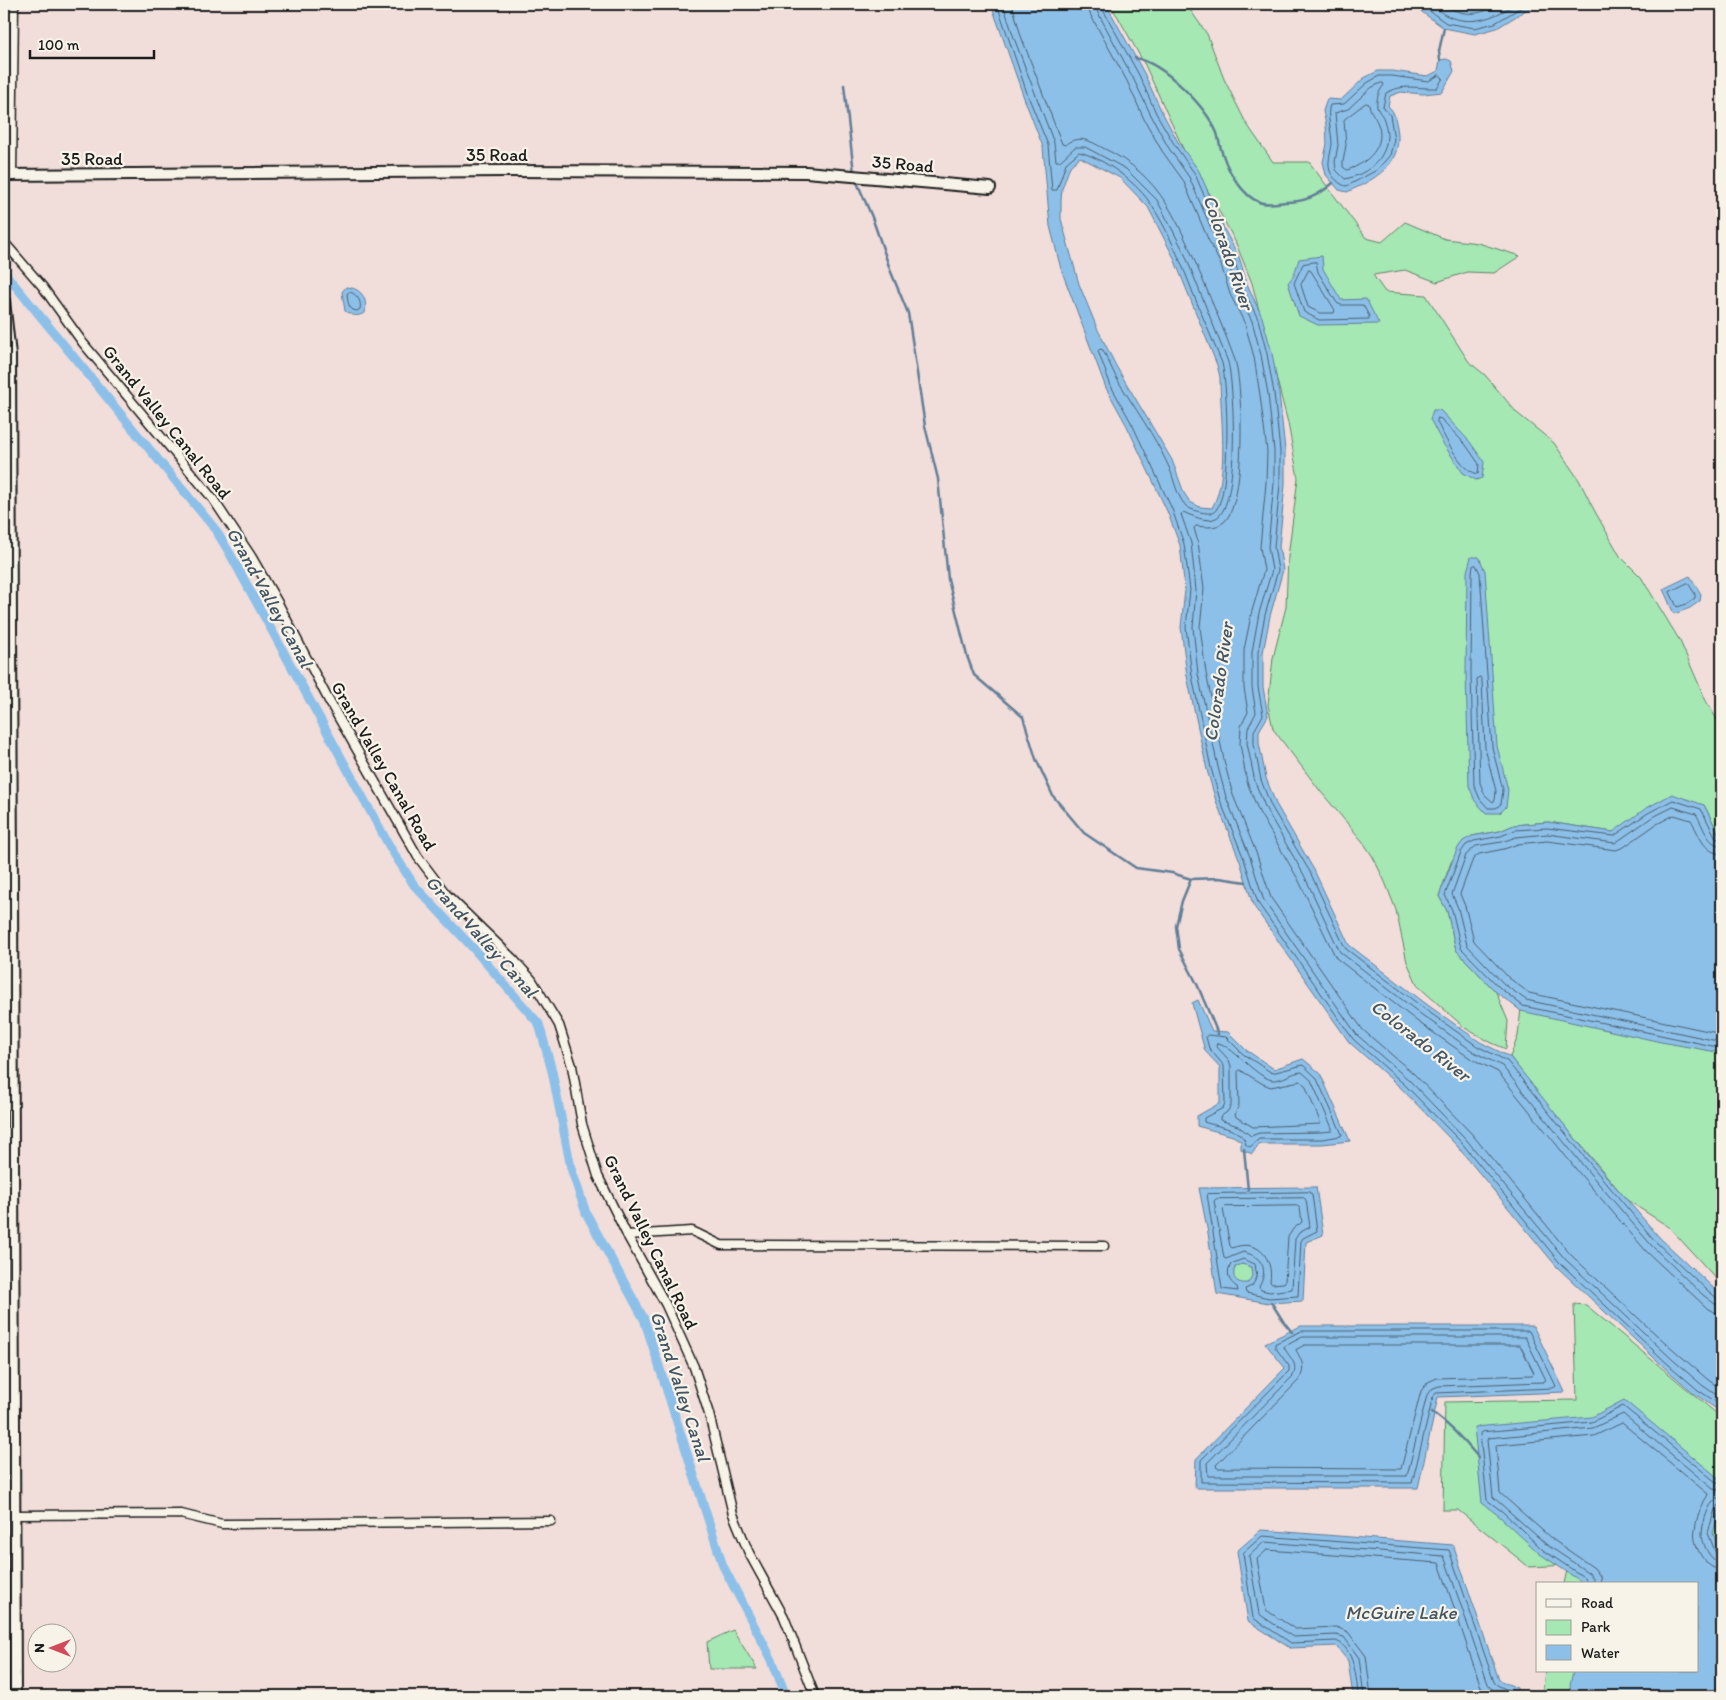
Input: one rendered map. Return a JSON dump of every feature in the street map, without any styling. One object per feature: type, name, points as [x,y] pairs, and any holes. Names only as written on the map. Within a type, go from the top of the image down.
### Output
[{"type":"street","points":[[8,175],[14,4]]},
{"type":"street","name":"35 Road","points":[[8,175],[504,171],[806,172],[990,188]]},
{"type":"street","name":"Grand Valley Canal Road","points":[[4,242],[42,286],[83,343],[213,499],[246,548],[278,603],[328,699],[418,857],[446,894],[512,958],[532,980],[546,1001],[559,1025],[572,1066],[582,1124],[598,1176],[666,1305],[694,1367],[710,1414],[734,1514],[749,1553],[784,1616],[814,1696]]},
{"type":"street","points":[[4,301],[10,356],[8,1167],[15,1696]]},
{"type":"street","points":[[627,1234],[692,1231],[721,1245],[1104,1246]]},
{"type":"street","points":[[14,1514],[182,1514],[222,1524],[551,1521]]},
{"type":"green space","points":[[1109,4],[1186,4],[1207,34],[1224,79],[1246,123],[1273,162],[1309,162],[1366,238],[1382,242],[1405,222],[1445,239],[1478,243],[1520,256],[1494,273],[1467,272],[1437,282],[1405,270],[1373,275],[1385,292],[1426,295],[1469,362],[1485,375],[1517,413],[1554,443],[1579,480],[1620,556],[1641,577],[1680,641],[1706,701],[1722,728],[1722,840],[1704,805],[1613,832],[1548,822],[1514,825],[1500,831],[1472,836],[1451,862],[1439,896],[1447,911],[1456,950],[1496,992],[1508,1021],[1506,1049],[1465,1028],[1418,986],[1407,962],[1396,910],[1373,857],[1273,729],[1268,705],[1273,658],[1286,607],[1288,557],[1298,478],[1288,423],[1252,283],[1235,241],[1186,155],[1145,65]]},
{"type":"green space","points":[[1521,1008],[1722,1049],[1722,1285],[1669,1227],[1627,1200],[1544,1101],[1510,1057],[1518,1036]]},
{"type":"green space","points":[[1243,1264],[1250,1267],[1253,1274],[1250,1281],[1243,1284],[1236,1281],[1233,1274],[1236,1267]]},
{"type":"green space","points":[[1574,1304],[1586,1305],[1722,1418],[1722,1696],[1542,1696],[1545,1672],[1698,1672],[1698,1582],[1564,1582],[1568,1565],[1529,1567],[1458,1510],[1443,1510],[1445,1402],[1577,1400]]},
{"type":"green space","points":[[733,1630],[757,1669],[709,1669],[707,1642]]},
{"type":"water","name":"Colorado River","points":[[991,4],[1106,4],[1144,73],[1178,142],[1199,171],[1225,231],[1239,257],[1248,286],[1262,317],[1272,353],[1279,393],[1285,450],[1285,484],[1279,547],[1283,570],[1270,616],[1263,653],[1263,687],[1268,716],[1259,731],[1259,743],[1266,778],[1276,804],[1314,870],[1349,945],[1480,1042],[1510,1057],[1594,1162],[1660,1238],[1722,1296],[1722,1413],[1695,1394],[1666,1369],[1557,1267],[1457,1146],[1401,1088],[1349,1042],[1253,905],[1240,861],[1216,801],[1207,770],[1187,676],[1181,627],[1185,590],[1180,545],[1167,511],[1127,426],[1106,388],[1061,269],[1050,226],[1043,147]],"holes":[[[1080,157],[1120,178],[1148,207],[1173,256],[1217,365],[1220,377],[1223,444],[1221,480],[1218,495],[1212,508],[1200,507],[1190,502],[1184,493],[1172,460],[1116,366],[1097,328],[1079,284],[1061,219],[1062,189],[1070,166]]]},
{"type":"water","points":[[1411,4],[1536,4],[1497,28],[1475,34],[1444,28]]},
{"type":"water","points":[[1446,59],[1451,61],[1454,71],[1442,92],[1423,94],[1401,92],[1390,96],[1388,106],[1394,115],[1398,140],[1396,151],[1386,168],[1368,182],[1347,192],[1339,190],[1326,175],[1323,162],[1327,144],[1323,111],[1327,99],[1341,100],[1364,78],[1378,71],[1428,76],[1438,71],[1440,60]]},
{"type":"water","points":[[1322,256],[1323,269],[1341,300],[1366,299],[1379,324],[1318,325],[1299,316],[1288,283],[1294,275],[1299,259]]},
{"type":"water","points":[[346,287],[356,289],[362,295],[366,308],[365,313],[355,315],[345,311],[342,292]]},
{"type":"water","points":[[1433,410],[1440,410],[1470,442],[1484,462],[1482,478],[1476,480],[1463,473],[1442,442],[1430,419]]},
{"type":"water","points":[[1471,557],[1479,557],[1485,571],[1497,746],[1508,790],[1506,807],[1500,813],[1486,813],[1475,801],[1469,786],[1466,673],[1467,572]]},
{"type":"water","points":[[1690,576],[1701,594],[1700,601],[1690,608],[1674,614],[1663,589]]},
{"type":"water","points":[[1672,794],[1704,805],[1722,840],[1722,1053],[1661,1042],[1521,1011],[1496,992],[1456,950],[1447,911],[1439,896],[1457,849],[1463,841],[1472,836],[1500,831],[1514,825],[1548,822],[1613,832],[1645,809]]},
{"type":"water","points":[[1198,1000],[1212,1031],[1228,1032],[1246,1050],[1274,1069],[1303,1059],[1320,1073],[1350,1141],[1322,1144],[1259,1144],[1252,1154],[1241,1149],[1241,1141],[1233,1136],[1197,1126],[1197,1116],[1220,1103],[1220,1067],[1205,1051],[1192,1003]]},
{"type":"water","points":[[1316,1187],[1323,1235],[1306,1242],[1303,1301],[1269,1303],[1217,1294],[1199,1188]],"holes":[[[1242,1264],[1251,1267],[1252,1276],[1248,1283],[1238,1282],[1234,1278],[1235,1267]]]},
{"type":"water","points":[[1301,1326],[1533,1326],[1565,1392],[1438,1397],[1418,1488],[1195,1488],[1196,1459],[1285,1368],[1265,1343]]},
{"type":"water","points":[[1624,1400],[1722,1481],[1722,1503],[1713,1533],[1722,1557],[1722,1688],[1708,1696],[1573,1696],[1570,1686],[1573,1672],[1698,1672],[1698,1582],[1582,1582],[1540,1554],[1482,1503],[1474,1427],[1592,1417]]},
{"type":"water","name":"McGuire Lake","points":[[1261,1530],[1453,1545],[1499,1680],[1517,1688],[1518,1696],[1353,1696],[1348,1661],[1336,1646],[1290,1648],[1248,1621],[1237,1551]]},
{"type":"waterway","points":[[1440,60],[1439,51],[1444,28]]},
{"type":"waterway","points":[[1135,58],[1158,68],[1171,77],[1194,99],[1212,123],[1225,161],[1232,175],[1242,189],[1253,199],[1268,204],[1299,201],[1316,195],[1333,183]]},
{"type":"waterway","points":[[844,85],[854,173]]},
{"type":"waterway","points":[[856,180],[908,313],[925,426],[938,479],[948,579],[967,656],[974,675],[1023,717],[1036,759],[1053,796],[1084,833],[1136,868],[1172,873],[1191,879],[1219,878],[1246,882]]},
{"type":"waterway","name":"Grand Valley Canal","points":[[4,272],[215,529],[391,849],[414,885],[473,948],[539,1024],[552,1071],[571,1168],[586,1213],[644,1319],[723,1566],[772,1660],[786,1696]]},
{"type":"waterway","points":[[1191,879],[1182,901],[1176,926],[1179,949],[1197,984],[1218,1034]]},
{"type":"waterway","points":[[1244,1149],[1248,1190]]},
{"type":"waterway","points":[[1271,1302],[1292,1332]]},
{"type":"waterway","points":[[1432,1412],[1445,1422],[1478,1457]]}]
